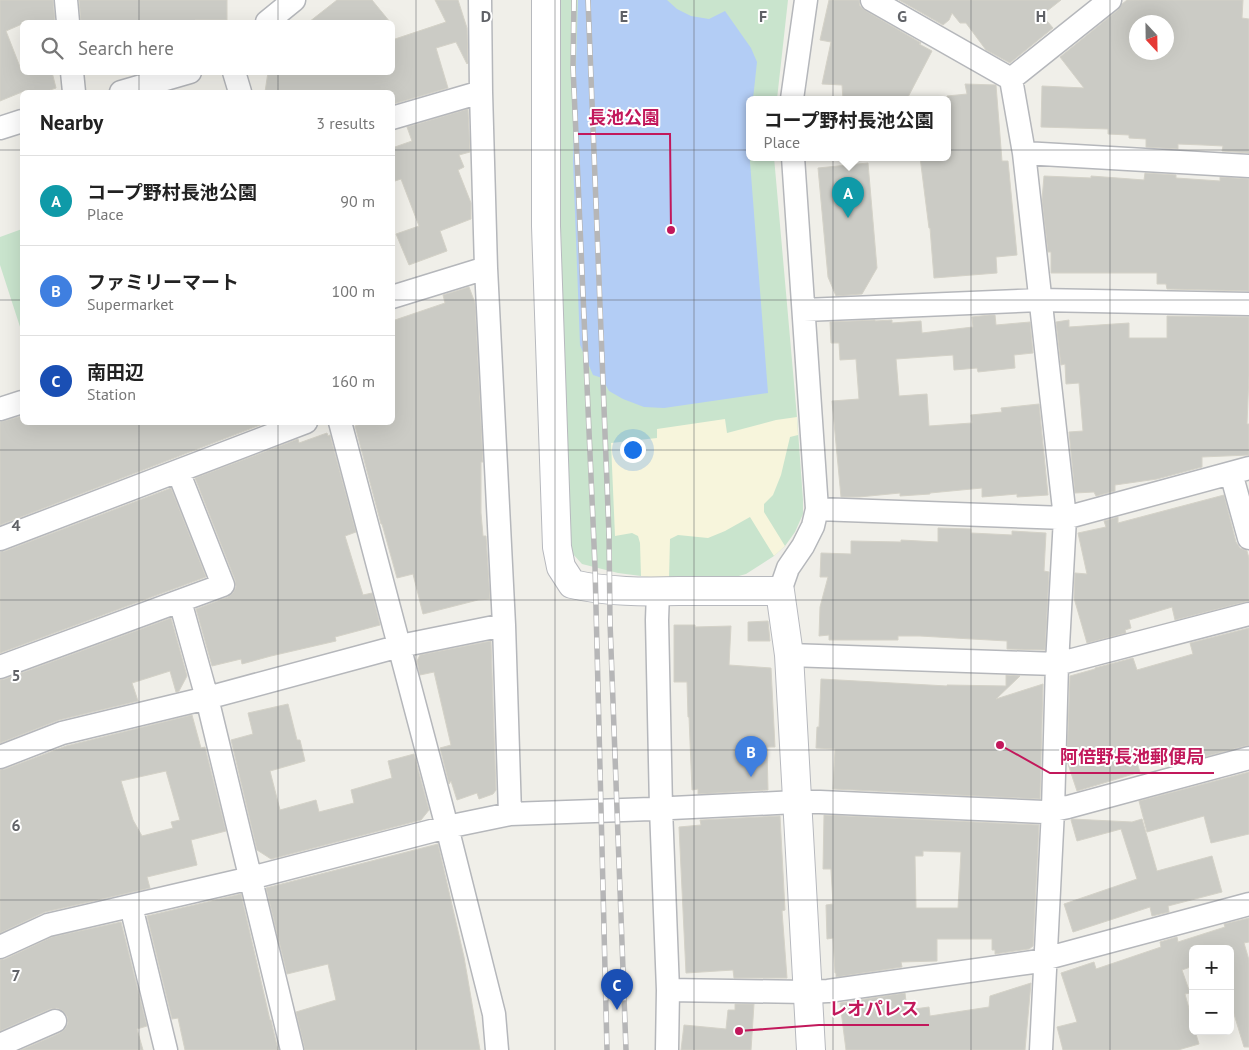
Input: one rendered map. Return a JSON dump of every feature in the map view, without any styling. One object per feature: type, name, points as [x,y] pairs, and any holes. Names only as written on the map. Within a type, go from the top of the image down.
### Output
[{"type":"street","points":[[66,0],[68,20]]},
{"type":"street","points":[[269,20],[294,0]]},
{"type":"street","points":[[480,0],[486,268],[504,625],[510,814]]},
{"type":"street","points":[[546,0],[546,226],[557,546],[561,566],[572,584],[583,586],[658,592],[780,591]]},
{"type":"street","points":[[792,96],[806,0]]},
{"type":"street","points":[[872,0],[1011,79]]},
{"type":"street","points":[[1011,79],[1110,0]]},
{"type":"street","points":[[72,75],[74,90]]},
{"type":"street","points":[[128,90],[180,75]]},
{"type":"street","points":[[235,75],[239,90]]},
{"type":"street","points":[[1011,79],[1024,153],[1065,518],[1041,1050]]},
{"type":"street","points":[[395,117],[481,92]]},
{"type":"street","points":[[0,128],[20,122]]},
{"type":"street","points":[[1024,153],[1249,166]]},
{"type":"street","points":[[793,161],[817,509],[813,526],[803,546],[788,568],[780,591],[789,655],[811,1050]]},
{"type":"street","points":[[395,296],[486,268]]},
{"type":"street","points":[[804,310],[1040,300],[1249,304]]},
{"type":"street","points":[[0,409],[20,403]]},
{"type":"street","points":[[0,539],[298,425]]},
{"type":"street","points":[[341,425],[400,646],[494,1014],[497,1050]]},
{"type":"street","points":[[817,509],[1065,518],[1240,470],[1249,538]]},
{"type":"street","points":[[0,668],[223,584],[178,471]]},
{"type":"street","points":[[658,592],[661,808],[668,990],[668,1050]]},
{"type":"street","points":[[180,601],[207,698],[292,1050]]},
{"type":"street","points":[[789,655],[1057,664],[1249,614]]},
{"type":"street","points":[[0,757],[62,733],[207,698],[400,646],[504,625]]},
{"type":"street","points":[[0,946],[48,925],[251,878],[447,827],[510,814],[796,802],[1044,812],[1249,758]]},
{"type":"street","points":[[668,990],[828,991],[1033,962],[1249,904]]},
{"type":"street","points":[[131,906],[166,1050]]},
{"type":"street","points":[[0,1045],[55,1021]]},
{"type":"green space","points":[[558,0],[788,0],[777,96],[746,96],[746,161],[774,161],[797,417],[803,514],[795,532],[785,546],[774,556],[746,574],[717,582],[641,576],[618,573],[582,564],[572,553],[566,463],[557,45]]},
{"type":"green space","points":[[20,230],[20,327],[0,265],[0,237]]},
{"type":"sand","points":[[797,417],[798,435],[790,437],[781,475],[773,495],[764,504],[764,512],[785,546],[774,556],[750,517],[708,538],[678,535],[670,539],[669,579],[641,576],[638,536],[632,533],[615,536],[611,443],[657,438],[657,429],[725,419],[727,433],[776,420]]},
{"type":"water","points":[[578,0],[667,0],[677,9],[691,16],[709,19],[725,11],[751,48],[757,62],[753,96],[746,96],[746,161],[750,161],[768,393],[664,408],[644,407],[609,391],[602,378],[593,375],[580,345],[573,161]]},
{"type":"building","points":[[0,0],[53,0],[55,20],[20,20],[20,25],[6,31],[20,67],[20,75],[53,75],[56,88],[50,90],[20,90],[20,93],[0,101]]},
{"type":"building","points":[[79,0],[227,0],[227,20],[81,20]]},
{"type":"building","points":[[337,0],[372,0],[388,20],[312,20]]},
{"type":"building","points":[[435,0],[458,0],[467,28],[468,63],[456,42],[436,48],[448,88],[395,103],[395,90],[265,90],[268,75],[395,75],[395,39],[446,22]]},
{"type":"building","points":[[829,0],[859,0],[860,6],[866,11],[932,51],[909,96],[843,96],[842,85],[822,84],[831,42],[820,40]]},
{"type":"building","points":[[899,0],[1061,0],[1042,15],[1053,28],[1010,63],[986,50],[966,23],[960,23],[952,13],[949,20],[943,25]]},
{"type":"building","points":[[1127,0],[1243,0],[1242,18],[1249,19],[1249,153],[1222,151],[1223,146],[1178,144],[1178,149],[1146,147],[1146,139],[1129,138],[1129,135],[1108,134],[1108,129],[1041,127],[1042,86],[1084,88],[1060,57],[1118,10]]},
{"type":"building","points":[[965,84],[996,85],[1002,161],[1008,161],[1017,255],[996,257],[997,273],[934,278],[930,228],[921,161],[951,161],[951,96],[947,96],[967,94]]},
{"type":"building","points":[[468,109],[470,152],[459,155],[464,167],[458,170],[471,203],[471,219],[440,231],[447,251],[409,265],[396,234],[419,226],[401,179],[395,181],[395,147],[412,141],[407,127]]},
{"type":"building","points":[[868,163],[877,268],[862,294],[836,296],[828,277],[818,168]]},
{"type":"building","points":[[1145,173],[1176,175],[1176,178],[1220,181],[1220,177],[1249,179],[1249,291],[1167,289],[1166,284],[1157,284],[1157,273],[1051,273],[1051,252],[1048,252],[1042,200],[1044,176],[1091,178],[1091,176],[1144,180]]},
{"type":"building","points":[[469,287],[475,303],[483,462],[481,462],[481,513],[483,536],[486,536],[490,599],[478,600],[423,614],[413,574],[397,578],[355,426],[395,425],[395,320],[445,303],[443,295]]},
{"type":"building","points":[[995,315],[996,325],[1030,322],[1033,353],[1014,355],[1015,368],[978,372],[977,368],[954,370],[953,355],[896,359],[899,396],[927,394],[929,426],[972,423],[971,415],[1002,412],[1001,408],[1039,404],[1048,495],[1017,497],[1017,494],[982,497],[982,488],[900,496],[900,493],[841,497],[832,401],[859,399],[856,359],[840,360],[839,343],[831,343],[830,322],[892,320],[892,323],[921,321],[922,333],[973,327],[972,317]]},
{"type":"building","points":[[1167,316],[1249,317],[1247,424],[1249,424],[1249,455],[1202,457],[1202,467],[1157,479],[1115,485],[1115,491],[1096,496],[1094,492],[1075,493],[1069,432],[1083,431],[1079,383],[1066,384],[1065,364],[1061,365],[1056,322],[1069,320],[1069,327],[1129,323],[1129,338],[1167,338]]},
{"type":"building","points":[[20,417],[20,425],[260,425],[0,525],[0,422]]},
{"type":"building","points":[[327,433],[328,436],[330,435],[356,532],[345,536],[363,595],[372,593],[380,625],[335,637],[336,641],[242,664],[241,659],[212,666],[196,609],[228,597],[236,587],[235,580],[195,478],[298,439],[299,443]]},
{"type":"building","points":[[171,488],[206,577],[0,653],[0,552]]},
{"type":"building","points":[[1224,495],[1236,542],[1240,548],[1247,551],[1249,558],[1249,601],[1175,620],[1172,607],[1129,620],[1131,628],[1125,630],[1126,633],[1087,643],[1074,598],[1075,573],[1087,574],[1078,533],[1106,527],[1104,521],[1118,517],[1118,523]]},
{"type":"building","points":[[938,528],[971,529],[971,533],[1012,535],[1012,531],[1046,533],[1044,571],[1049,572],[1045,650],[1007,649],[1007,641],[920,636],[898,636],[898,640],[829,640],[829,635],[819,636],[820,607],[828,577],[820,577],[821,553],[851,554],[851,541],[901,542],[901,540],[938,542]]},
{"type":"building","points":[[171,618],[187,676],[179,691],[176,692],[170,671],[132,683],[138,701],[59,720],[0,743],[0,680]]},
{"type":"building","points":[[768,621],[770,641],[748,641],[748,622]]},
{"type":"building","points":[[674,625],[695,625],[695,627],[731,626],[729,665],[771,668],[775,747],[767,747],[768,790],[698,794],[698,789],[692,790],[687,682],[674,682]]},
{"type":"building","points":[[1249,628],[1249,745],[1176,764],[1173,753],[1137,763],[1140,772],[1077,791],[1067,761],[1070,676],[1133,658],[1137,670],[1193,654],[1190,643]]},
{"type":"building","points":[[491,641],[496,790],[493,794],[479,799],[477,793],[457,800],[451,781],[449,784],[440,748],[451,745],[434,672],[420,675],[417,661],[420,655]]},
{"type":"building","points":[[1006,675],[1020,676],[996,699],[1043,684],[1040,799],[833,789],[835,749],[816,748],[821,679],[947,686],[1006,686]]},
{"type":"building","points":[[288,704],[297,740],[300,740],[305,761],[270,771],[280,810],[316,800],[319,812],[354,803],[351,790],[392,778],[388,761],[414,754],[429,810],[421,820],[271,859],[257,850],[231,740],[253,734],[248,713]]},
{"type":"building","points":[[192,715],[201,748],[205,747],[226,831],[191,840],[197,865],[147,877],[150,888],[45,912],[0,933],[0,770],[66,746]],"holes":[[[166,771],[180,820],[171,822],[173,828],[142,836],[133,820],[121,781]]]},
{"type":"building","points":[[1249,772],[1249,834],[1211,843],[1204,816],[1147,832],[1139,801]]},
{"type":"building","points":[[824,815],[1039,825],[1033,946],[1029,949],[995,954],[995,950],[992,950],[992,939],[937,939],[937,961],[901,962],[902,967],[836,977],[833,938],[827,939],[826,905],[833,904],[831,869],[823,869]],"holes":[[[923,851],[961,852],[958,908],[916,908],[915,856],[923,856]]]},
{"type":"building","points":[[780,816],[785,910],[782,911],[787,978],[734,978],[733,970],[686,973],[679,827],[701,825],[700,820]]},
{"type":"building","points":[[1072,819],[1132,822],[1142,819],[1157,871],[1212,856],[1222,892],[1168,906],[1169,912],[1152,916],[1150,907],[1073,932],[1064,904],[1137,879],[1121,829],[1077,841]]},
{"type":"building","points":[[438,844],[464,957],[480,1050],[305,1050],[296,1012],[336,1000],[328,964],[287,974],[266,888]]},
{"type":"building","points":[[241,894],[278,1050],[185,1050],[178,1018],[172,1019],[147,916]]},
{"type":"building","points":[[1249,918],[1249,942],[1244,943],[1249,960],[1249,1047],[1244,1047],[1234,1014],[1234,945],[1189,945],[1189,967],[1182,970],[1189,990],[1189,993],[1185,994],[1189,1008],[1189,1035],[1196,1035],[1199,1044],[1178,1050],[1063,1050],[1057,1027],[1077,1022],[1061,973],[1094,962],[1096,969],[1161,947],[1160,942],[1177,937],[1178,942],[1225,927],[1224,924]]},
{"type":"building","points":[[121,922],[147,1026],[137,1029],[143,1050],[21,1050],[65,1029],[68,1023],[67,1016],[57,1008],[50,1009],[0,1031],[0,960],[52,937]]},
{"type":"building","points":[[1031,983],[1025,1050],[846,1050],[840,1003],[905,993],[907,1010],[929,1007],[930,1016],[989,1007],[990,996]]},
{"type":"building","points":[[735,1004],[754,1004],[751,1050],[681,1050],[684,1025],[726,1029],[728,1010],[735,1010]]},
{"type":"railway","points":[[574,0],[573,67],[595,567],[607,1050]]},
{"type":"railway","points":[[588,0],[609,535],[610,622],[626,1050]]},
{"type":"place","name":"コープ野村長池公園","points":[[848,218]]},
{"type":"place","name":"長池公園","points":[[671,230]]},
{"type":"place","name":"阿倍野長池郵便局","points":[[1000,745]]},
{"type":"place","name":"ファミリーマート","points":[[751,777]]},
{"type":"place","name":"南田辺","points":[[617,1010]]},
{"type":"place","name":"レオパレス","points":[[739,1031]]}]
